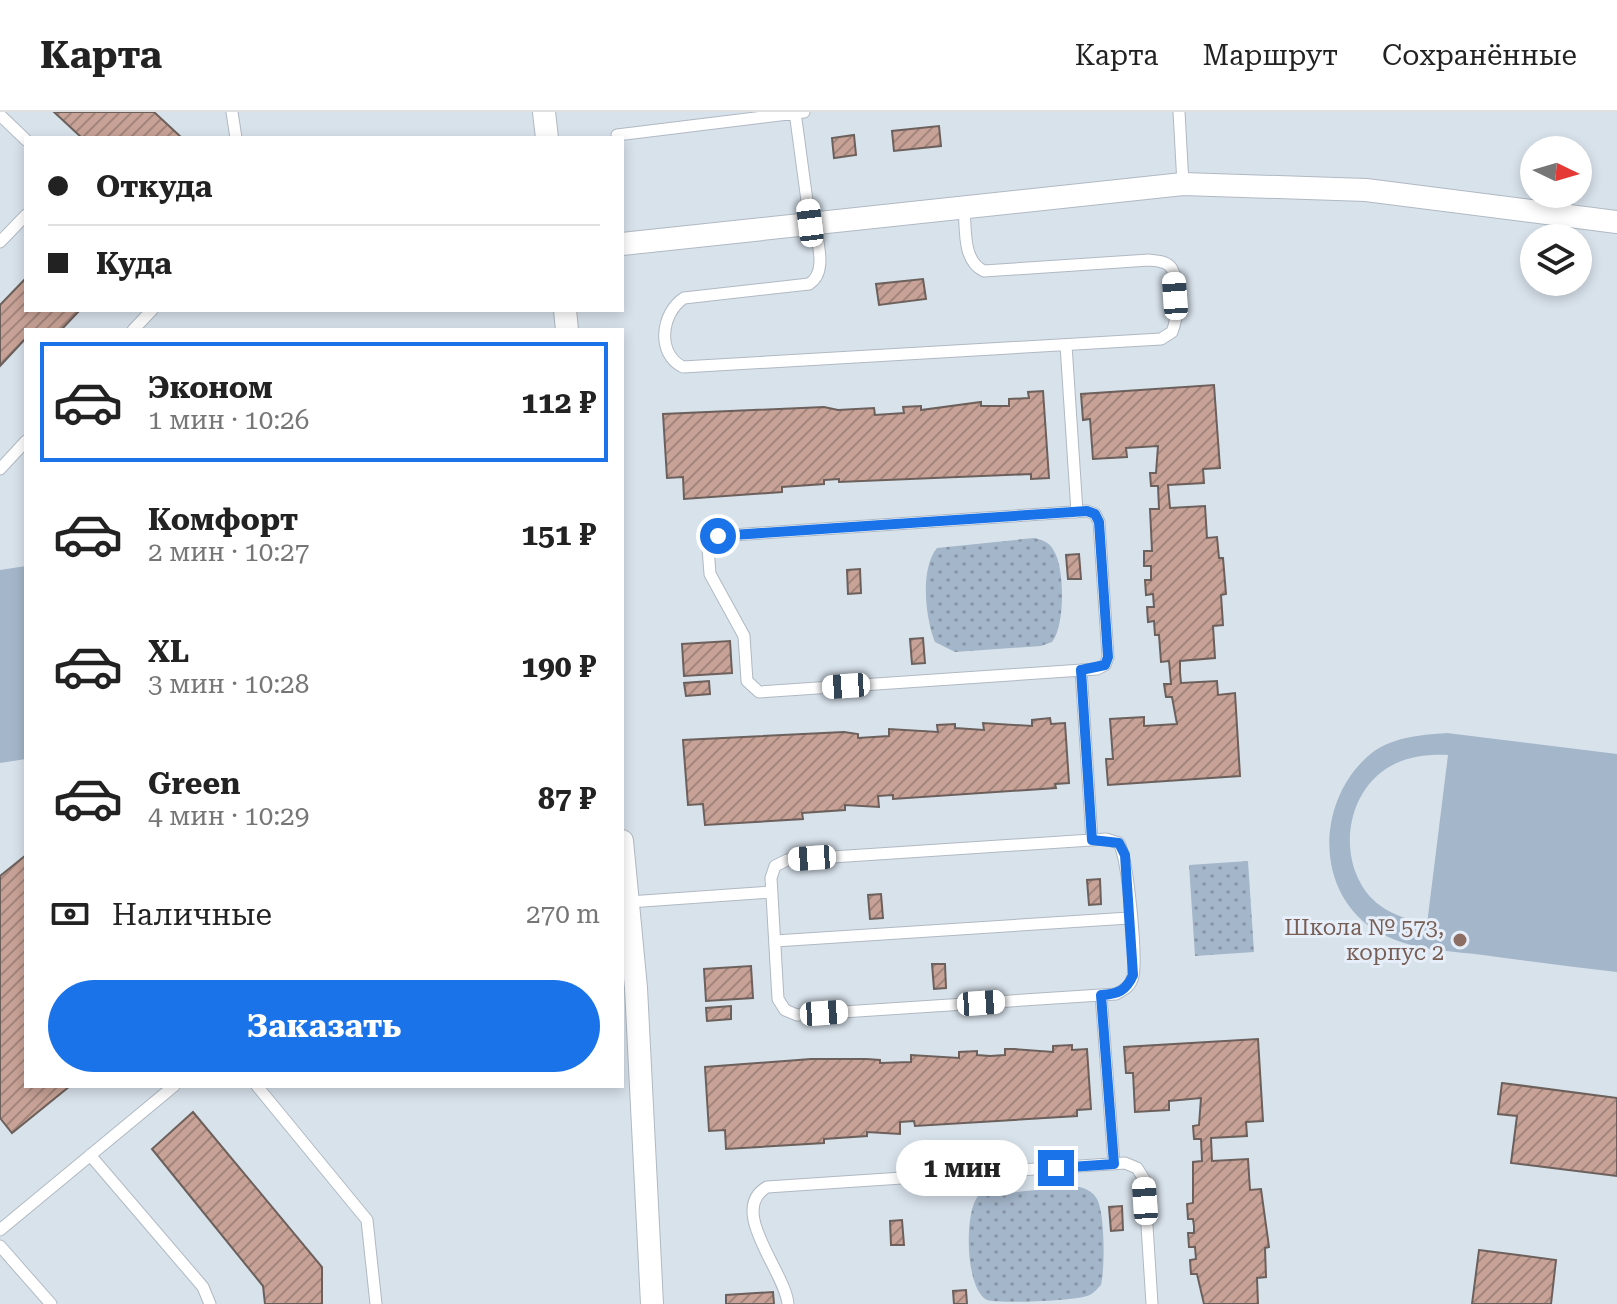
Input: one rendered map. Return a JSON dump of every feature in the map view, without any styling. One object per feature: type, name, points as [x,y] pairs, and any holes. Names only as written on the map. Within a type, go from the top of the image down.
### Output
[{"type":"street","points":[[544,112],[547,136]]},
{"type":"street","points":[[624,244],[1183,184],[1366,190],[1617,222]]},
{"type":"street","points":[[624,858],[646,1152],[652,1304]]},
{"type":"lane","points":[[223,112],[232,117]]},
{"type":"lane","points":[[1179,112],[1183,184]]},
{"type":"lane","points":[[617,135],[799,113],[821,270],[817,279],[809,284],[684,298],[671,307],[665,321],[667,352],[673,362],[683,367],[787,364],[1161,339],[1172,332],[1177,321],[1174,270],[1167,263],[1149,260],[984,271],[969,258],[964,206]]},
{"type":"lane","points":[[0,115],[24,138]]},
{"type":"lane","points":[[0,242],[24,217]]},
{"type":"lane","points":[[135,328],[150,312]]},
{"type":"lane","points":[[1066,345],[1077,512]]},
{"type":"lane","points":[[0,469],[24,443]]},
{"type":"lane","points":[[0,450],[9,459]]},
{"type":"lane","points":[[1077,512],[1095,514],[1099,522],[1108,657],[1105,665],[1097,669],[1081,670],[759,692],[751,688],[747,681],[744,636],[710,574],[708,548],[718,536],[1077,512]]},
{"type":"lane","points":[[1081,670],[1092,840]]},
{"type":"lane","points":[[1092,840],[1119,843],[1125,855],[1133,975],[1128,988],[1116,994],[797,1015],[785,1010],[778,999],[771,878],[775,866],[787,860],[1092,840]]},
{"type":"lane","points":[[629,902],[772,892]]},
{"type":"lane","points":[[775,941],[1129,918]]},
{"type":"lane","points":[[1101,995],[1114,1164]]},
{"type":"lane","points":[[0,1230],[172,1088]]},
{"type":"lane","points":[[259,1088],[367,1220],[376,1304]]},
{"type":"lane","points":[[90,1155],[203,1287],[210,1304]]},
{"type":"lane","points":[[788,1304],[787,1289],[754,1226],[752,1204],[757,1193],[767,1187],[1114,1164],[1137,1168],[1144,1179],[1152,1304]]},
{"type":"lane","points":[[0,1246],[51,1304]]},
{"type":"shaded area","points":[[1034,538],[1046,542],[1058,559],[1062,584],[1061,611],[1052,642],[1041,646],[955,652],[935,642],[929,620],[926,580],[937,548]]},
{"type":"shaded area","points":[[24,566],[24,759],[0,763],[0,570]]},
{"type":"shaded area","points":[[1447,733],[1617,754],[1617,972],[1418,947],[1382,934],[1360,918],[1344,898],[1334,875],[1330,850],[1331,824],[1338,799],[1350,777],[1367,757],[1385,745],[1405,738]],"holes":[[[1448,755],[1427,924],[1394,914],[1367,893],[1352,863],[1351,829],[1361,796],[1383,771],[1414,757]]]},
{"type":"shaded area","points":[[1248,861],[1254,952],[1195,956],[1189,865]]},
{"type":"shaded area","points":[[1075,1186],[1093,1193],[1100,1206],[1104,1241],[1101,1285],[1091,1294],[1079,1298],[1020,1302],[987,1300],[974,1282],[969,1250],[970,1218],[978,1196]]},
{"type":"building","points":[[54,112],[154,112],[180,136],[80,136]]},
{"type":"building","points":[[939,126],[941,146],[894,151],[892,131]]},
{"type":"building","points":[[854,135],[856,155],[834,158],[832,138]]},
{"type":"building","points":[[923,279],[926,299],[879,305],[876,284]]},
{"type":"building","points":[[24,280],[24,312],[78,312],[63,328],[24,328],[24,340],[0,366],[0,305]]},
{"type":"building","points":[[1214,385],[1220,468],[1203,469],[1204,483],[1168,485],[1170,508],[1205,506],[1207,538],[1217,537],[1219,558],[1223,558],[1226,594],[1221,595],[1223,625],[1213,626],[1215,658],[1180,661],[1180,672],[1181,683],[1217,681],[1218,695],[1235,693],[1240,776],[1108,785],[1106,759],[1113,759],[1110,719],[1144,717],[1144,726],[1177,724],[1172,697],[1166,697],[1164,684],[1171,684],[1169,661],[1161,662],[1159,635],[1155,635],[1154,621],[1148,622],[1147,607],[1154,607],[1153,594],[1146,595],[1145,580],[1151,580],[1151,566],[1144,566],[1144,551],[1152,551],[1150,509],[1159,509],[1158,486],[1151,486],[1150,473],[1156,473],[1158,446],[1126,448],[1127,457],[1093,459],[1090,419],[1083,420],[1081,394]]},
{"type":"building","points":[[1043,391],[1049,478],[1031,479],[1031,474],[839,482],[839,479],[824,480],[824,484],[782,487],[782,492],[684,499],[683,477],[667,478],[663,414],[824,407],[838,410],[874,408],[875,415],[904,413],[903,407],[921,406],[921,410],[981,402],[981,406],[1009,406],[1009,399],[1029,398],[1028,392]]},
{"type":"building","points":[[1079,554],[1081,579],[1068,579],[1066,555]]},
{"type":"building","points":[[860,569],[861,593],[848,594],[847,570]]},
{"type":"building","points":[[923,638],[925,663],[912,664],[910,639]]},
{"type":"building","points":[[730,641],[732,673],[684,676],[682,644]]},
{"type":"building","points":[[709,681],[710,694],[686,696],[684,683]]},
{"type":"building","points":[[1050,718],[1051,724],[1065,723],[1069,783],[1055,784],[1056,788],[893,799],[893,795],[878,796],[879,807],[845,805],[845,810],[802,813],[803,819],[705,825],[703,804],[688,805],[683,740],[844,732],[858,734],[858,738],[889,736],[889,729],[938,732],[937,725],[955,724],[955,728],[984,730],[983,723],[1032,726],[1032,720]]},
{"type":"building","points":[[24,857],[24,1088],[68,1088],[12,1133],[0,1118],[0,876]]},
{"type":"building","points":[[1100,879],[1101,904],[1089,905],[1087,880]]},
{"type":"building","points":[[881,894],[883,918],[870,919],[868,895]]},
{"type":"building","points":[[932,964],[945,964],[946,988],[934,989]]},
{"type":"building","points":[[751,966],[753,998],[706,1001],[704,969]]},
{"type":"building","points":[[731,1006],[731,1019],[707,1021],[706,1008]]},
{"type":"building","points":[[1258,1039],[1263,1121],[1246,1122],[1247,1136],[1211,1138],[1212,1161],[1248,1159],[1250,1190],[1261,1189],[1269,1247],[1265,1248],[1266,1277],[1257,1278],[1258,1304],[1204,1304],[1197,1274],[1191,1274],[1190,1260],[1196,1259],[1195,1247],[1189,1247],[1188,1233],[1194,1233],[1194,1226],[1193,1219],[1188,1219],[1187,1204],[1193,1203],[1193,1162],[1202,1161],[1201,1139],[1194,1139],[1193,1126],[1199,1125],[1201,1098],[1169,1101],[1169,1110],[1135,1112],[1133,1073],[1126,1073],[1124,1047]]},
{"type":"building","points":[[1072,1045],[1072,1050],[1087,1049],[1091,1109],[1077,1110],[1077,1116],[915,1126],[914,1121],[900,1122],[900,1134],[867,1132],[867,1136],[824,1139],[824,1143],[726,1149],[725,1130],[709,1131],[705,1067],[811,1059],[911,1062],[911,1055],[959,1058],[959,1052],[977,1051],[977,1055],[990,1056],[1005,1055],[1005,1049],[1053,1052],[1053,1046]]},
{"type":"building","points":[[1502,1083],[1617,1098],[1617,1176],[1511,1163],[1517,1116],[1498,1114]]},
{"type":"building","points":[[193,1112],[322,1267],[322,1304],[265,1304],[263,1286],[152,1149]]},
{"type":"building","points":[[193,1112],[322,1267],[322,1304],[265,1304],[263,1286],[152,1149]]},
{"type":"building","points":[[1122,1206],[1123,1230],[1111,1231],[1109,1207]]},
{"type":"building","points":[[902,1220],[904,1245],[891,1245],[890,1221]]},
{"type":"building","points":[[1479,1250],[1556,1260],[1551,1304],[1472,1304]]},
{"type":"building","points":[[966,1290],[967,1304],[954,1304],[953,1291]]},
{"type":"building","points":[[773,1292],[774,1304],[726,1304],[726,1295]]},
{"type":"place","name":"Школа № 573, корпус 2","points":[[1460,940]]},
{"type":"route","points":[[718,536],[1087,511],[1095,514],[1099,522],[1108,657],[1105,665],[1097,669],[1081,670],[1092,840],[1106,839],[1119,843],[1125,855],[1133,975],[1128,988],[1116,994],[1101,995],[1114,1164],[1056,1168]]}]
